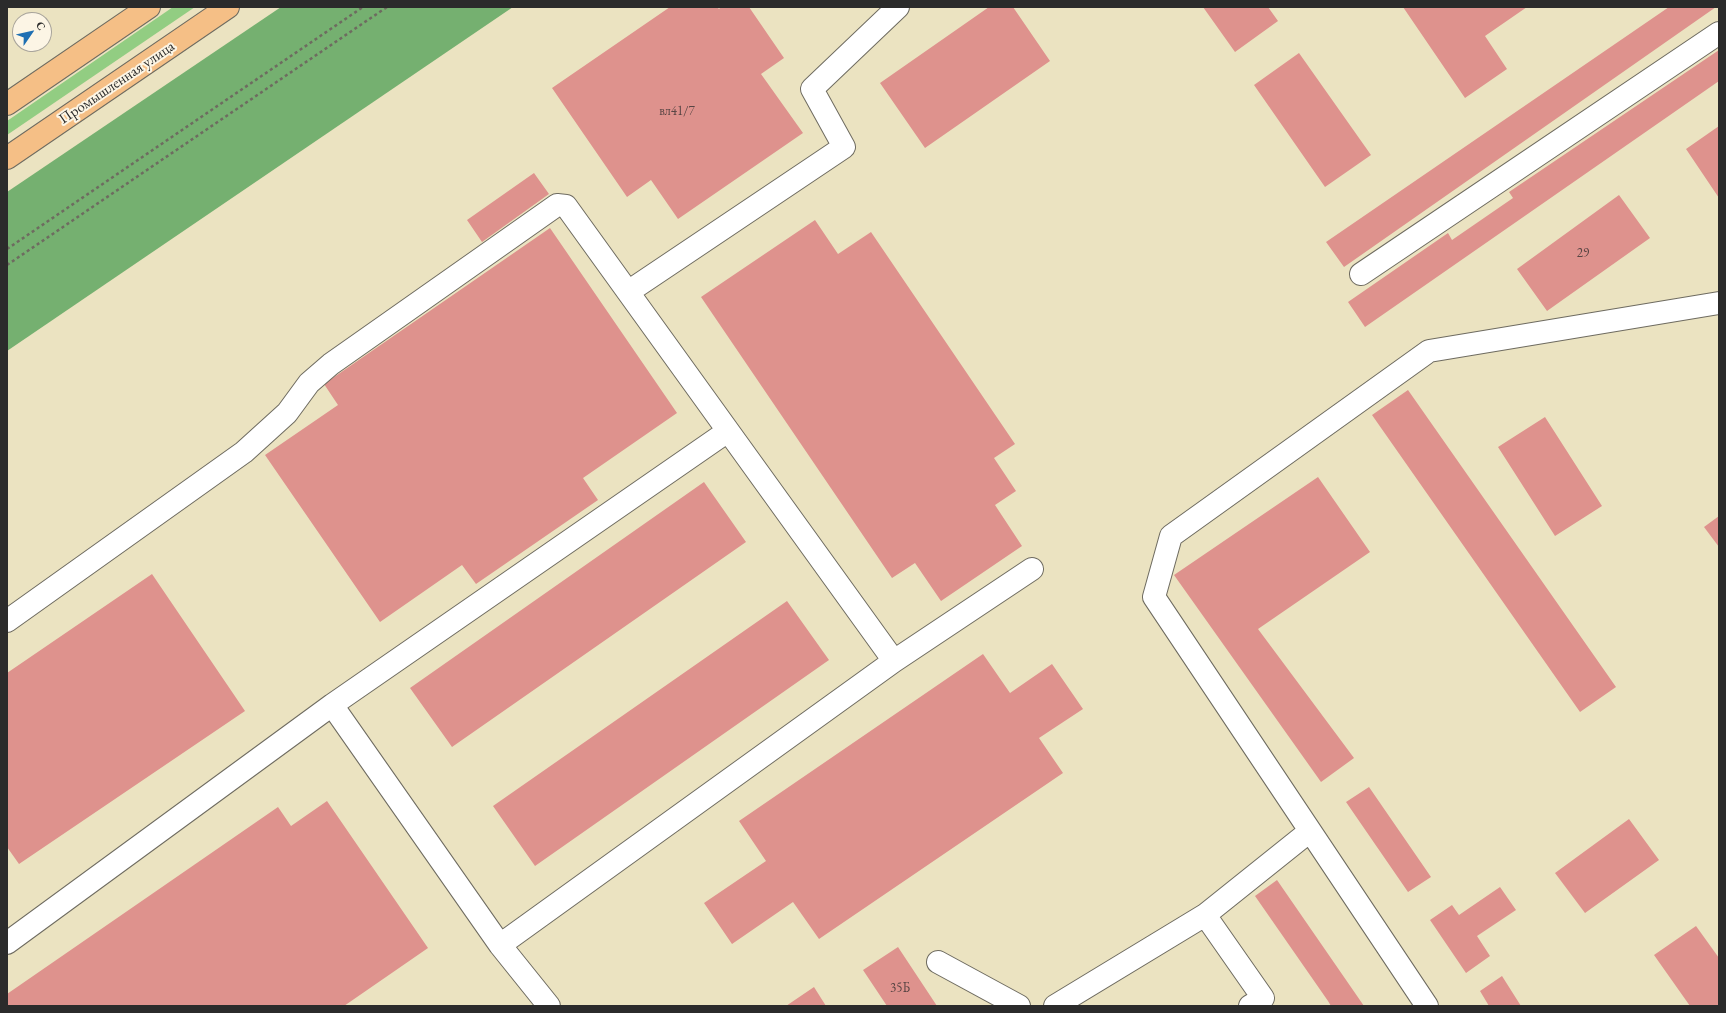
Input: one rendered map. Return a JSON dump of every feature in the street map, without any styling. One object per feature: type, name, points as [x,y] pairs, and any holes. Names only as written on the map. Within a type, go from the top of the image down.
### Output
[{"type":"main road","points":[[7,104],[149,7]]},
{"type":"main road","name":"Промышленная улица","points":[[7,158],[228,7]]},
{"type":"lane","points":[[628,292],[844,147],[812,89],[898,7]]},
{"type":"lane","points":[[1361,274],[1719,33]]},
{"type":"lane","points":[[7,621],[244,452],[287,412],[310,383],[331,364],[557,205],[566,206],[894,661]]},
{"type":"lane","points":[[1427,1006],[1154,597],[1171,536],[1429,351],[1719,303]]},
{"type":"lane","points":[[7,942],[332,705],[728,431]]},
{"type":"lane","points":[[500,945],[894,661],[1032,569]]},
{"type":"lane","points":[[332,705],[500,945],[549,1006]]},
{"type":"lane","points":[[1055,1006],[1205,915],[1310,831]]},
{"type":"lane","points":[[1205,915],[1263,998],[1250,1006]]},
{"type":"lane","points":[[938,962],[1019,1006]]},
{"type":"path","points":[[7,249],[363,7]]},
{"type":"path","points":[[7,265],[387,7]]},
{"type":"green space","points":[[173,7],[195,7],[7,135],[7,121]]},
{"type":"green space","points":[[281,7],[513,7],[7,351],[7,192]]},
{"type":"building","points":[[670,7],[717,7],[719,9],[721,7],[749,7],[784,58],[761,74],[803,133],[678,219],[651,180],[627,197],[552,88]]},
{"type":"building","points":[[989,7],[1013,7],[1050,61],[925,148],[880,83]]},
{"type":"building","points":[[1203,7],[1268,7],[1278,21],[1235,52]]},
{"type":"building","points":[[1403,7],[1527,7],[1485,36],[1507,69],[1465,98]]},
{"type":"building","points":[[1669,7],[1716,7],[1344,267],[1326,242]]},
{"type":"building","points":[[1719,50],[1719,81],[1365,327],[1348,302],[1448,233],[1452,240],[1513,198],[1509,192]]},
{"type":"building","points":[[1299,53],[1371,155],[1325,187],[1254,85]]},
{"type":"building","points":[[1719,126],[1719,198],[1686,149]]},
{"type":"building","points":[[534,173],[549,194],[482,242],[467,220]]},
{"type":"building","points":[[1619,195],[1650,238],[1547,311],[1517,269]]},
{"type":"building","points":[[815,220],[838,254],[871,232],[1015,444],[994,458],[1016,491],[995,505],[1022,546],[941,601],[915,563],[892,578],[701,297]]},
{"type":"building","points":[[550,228],[677,413],[583,478],[598,500],[476,584],[462,565],[380,622],[265,455],[338,405],[324,384]]},
{"type":"building","points":[[1408,390],[1616,687],[1580,712],[1372,415]]},
{"type":"building","points":[[1545,417],[1602,506],[1555,536],[1498,447]]},
{"type":"building","points":[[1318,477],[1370,552],[1258,629],[1354,758],[1321,782],[1174,575]]},
{"type":"building","points":[[704,482],[746,542],[452,747],[410,688]]},
{"type":"building","points":[[1719,516],[1719,547],[1704,527]]},
{"type":"building","points":[[152,574],[245,711],[19,864],[7,847],[7,673]]},
{"type":"building","points":[[787,601],[829,660],[535,866],[493,806]]},
{"type":"building","points":[[983,654],[1010,693],[1052,664],[1083,709],[1039,738],[1063,773],[819,939],[793,902],[732,944],[704,903],[766,861],[739,821]]},
{"type":"building","points":[[1369,787],[1431,877],[1408,892],[1346,802]]},
{"type":"building","points":[[327,801],[428,948],[344,1006],[7,1006],[7,994],[278,807],[291,826]]},
{"type":"building","points":[[1629,819],[1659,860],[1585,913],[1555,873]]},
{"type":"building","points":[[1277,880],[1364,1006],[1331,1006],[1255,896]]},
{"type":"building","points":[[1500,887],[1516,910],[1477,936],[1490,956],[1466,973],[1430,920],[1452,905],[1459,915]]},
{"type":"building","points":[[1696,926],[1719,958],[1719,1006],[1690,1006],[1654,955]]},
{"type":"building","points":[[898,947],[937,1006],[887,1006],[863,970]]},
{"type":"building","points":[[1502,976],[1521,1006],[1489,1006],[1480,991]]},
{"type":"building","points":[[814,987],[826,1006],[786,1006]]}]
